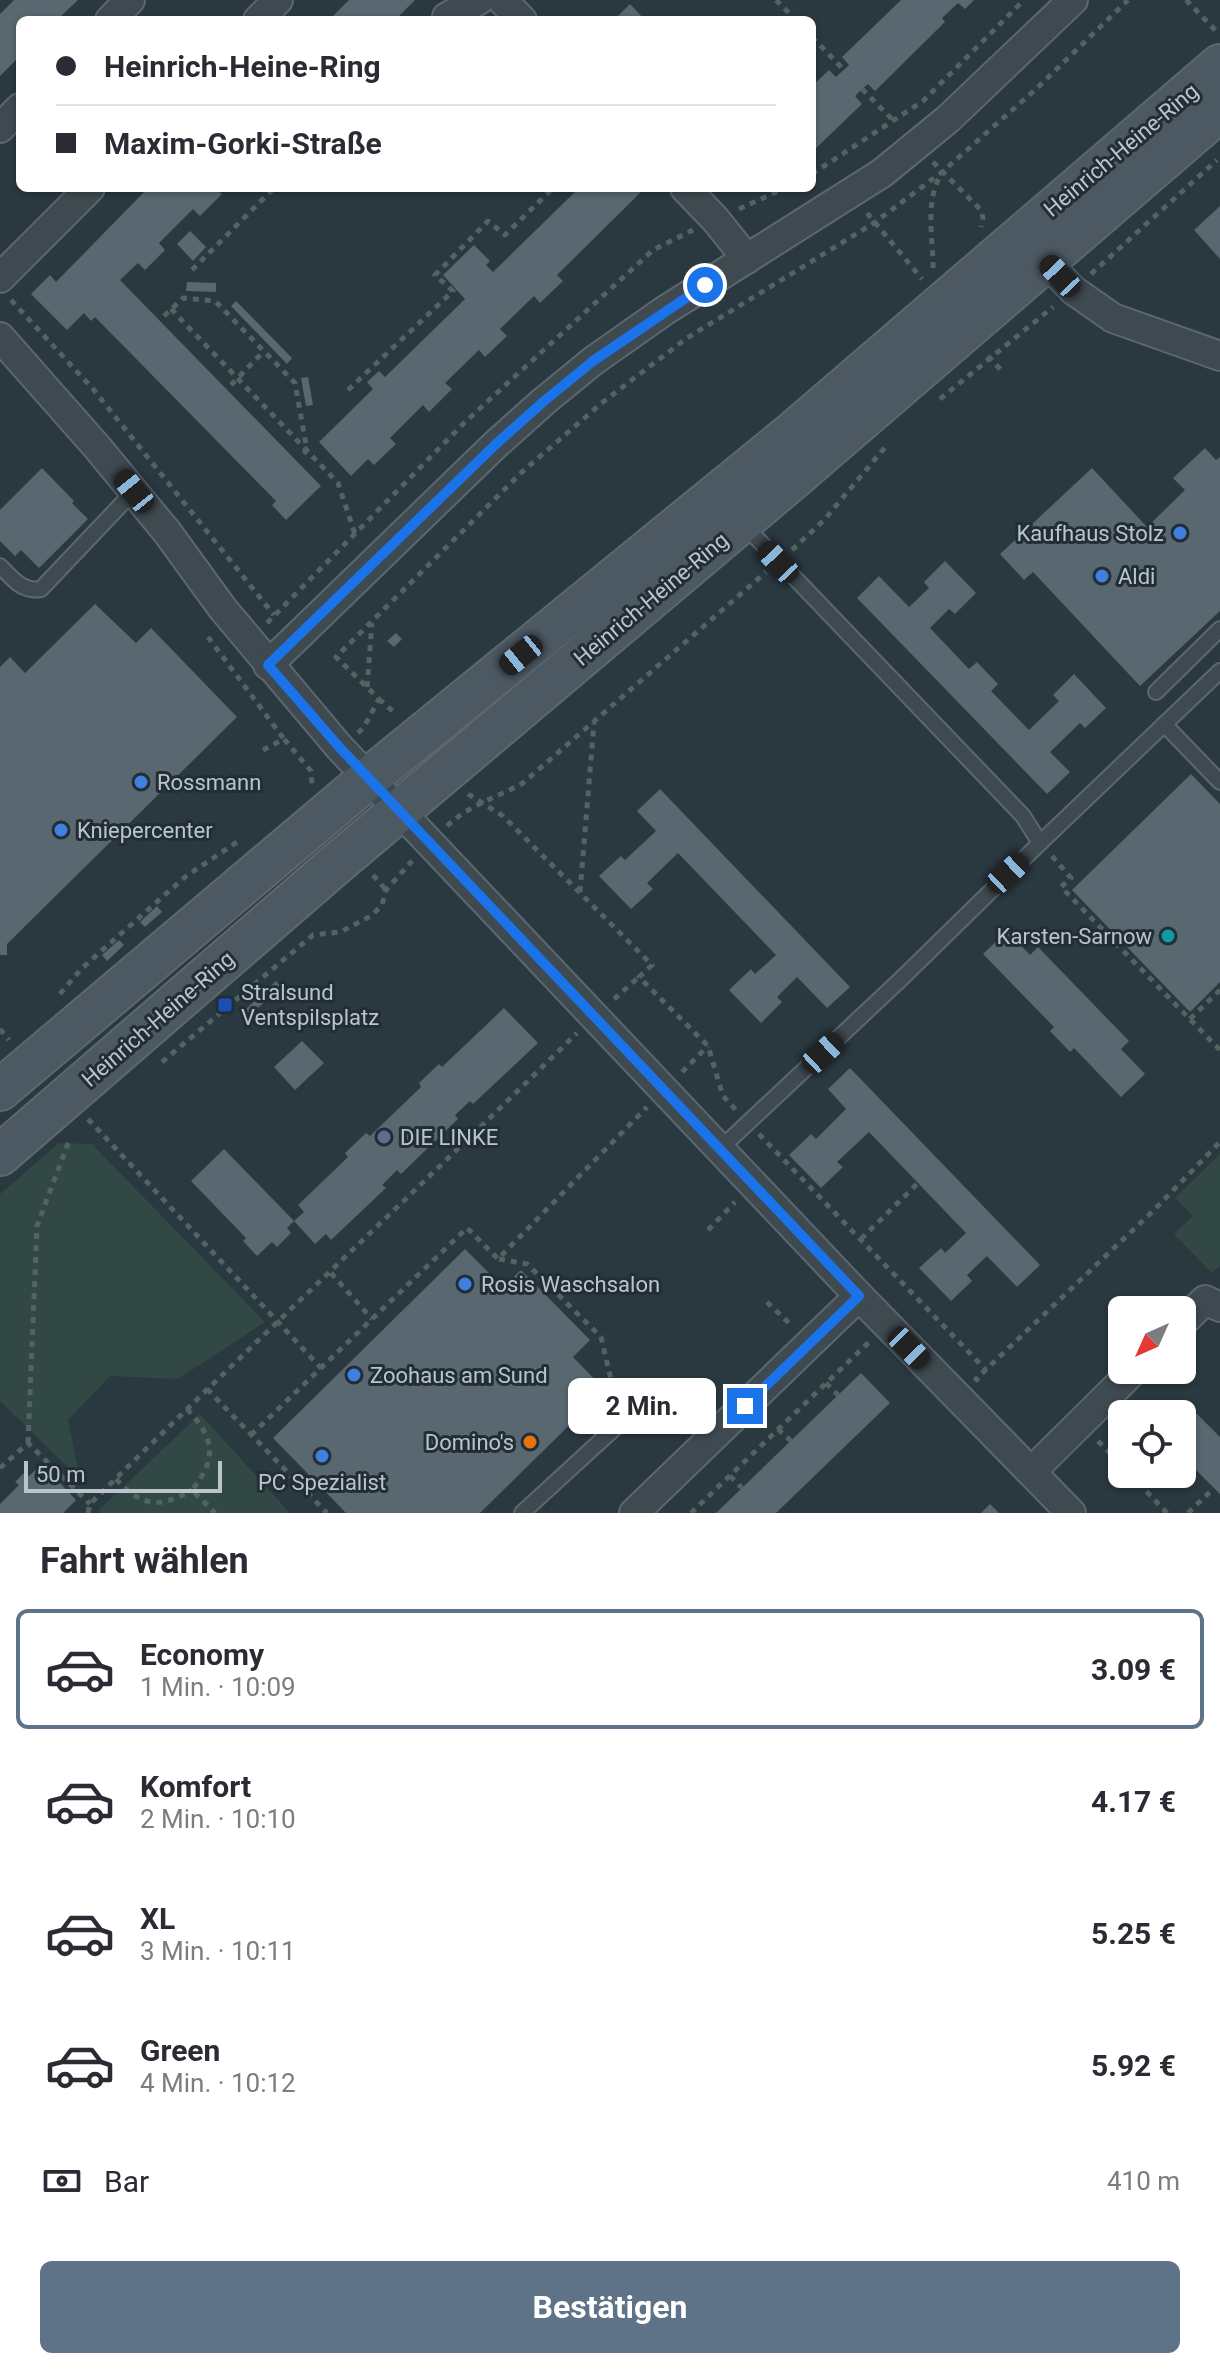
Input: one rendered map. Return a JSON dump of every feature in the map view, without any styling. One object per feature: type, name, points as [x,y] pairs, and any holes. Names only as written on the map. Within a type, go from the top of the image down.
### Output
[{"type":"main road","name":"Heinrich-Heine-Ring","points":[[0,1155],[401,810],[742,523],[1034,248],[1220,65]]},
{"type":"main road","name":"Heinrich-Heine-Ring","points":[[0,1090],[370,777],[792,433],[943,304],[1034,248],[1220,111]]},
{"type":"street","points":[[114,16],[130,0]]},
{"type":"street","points":[[262,16],[278,0]]},
{"type":"street","points":[[449,16],[479,0]]},
{"type":"street","points":[[502,0],[518,16]]},
{"type":"street","points":[[268,665],[495,445],[593,361],[664,311],[882,173],[1015,58],[1073,0]]},
{"type":"street","points":[[0,128],[16,112]]},
{"type":"street","points":[[5,288],[87,192]]},
{"type":"street","points":[[689,192],[747,259]]},
{"type":"street","points":[[1034,248],[1073,290],[1113,318],[1220,356]]},
{"type":"street","points":[[0,337],[134,491],[268,665],[340,748],[859,1296],[1071,1513]]},
{"type":"street","points":[[634,1513],[859,1296]]},
{"type":"street","points":[[1196,1309],[1205,1300],[1220,1307]]},
{"type":"street","points":[[1031,1472],[1120,1384]]},
{"type":"lane","points":[[0,566],[18,585],[30,590],[41,589],[134,491]]},
{"type":"lane","points":[[742,523],[1023,816],[1040,843]]},
{"type":"lane","points":[[1156,692],[1220,629]]},
{"type":"lane","points":[[720,1149],[1220,671]]},
{"type":"lane","points":[[1164,724],[1220,782]]},
{"type":"lane","points":[[522,1513],[654,1392],[712,1438]]},
{"type":"path","points":[[776,0],[792,16]]},
{"type":"path","points":[[816,171],[923,101],[1024,0]]},
{"type":"path","points":[[311,771],[364,727],[379,699],[336,657],[522,472],[603,402],[687,338],[874,223],[942,172],[1036,89],[1128,0]]},
{"type":"path","points":[[1186,0],[1220,34]]},
{"type":"path","points":[[816,41],[844,70]]},
{"type":"path","points":[[862,89],[981,210],[983,218],[974,240]]},
{"type":"path","points":[[932,406],[1073,290],[1220,156]]},
{"type":"path","points":[[932,275],[933,188],[942,172]]},
{"type":"path","points":[[192,270],[270,192]]},
{"type":"path","points":[[348,390],[453,291],[435,275],[488,221],[505,235],[549,192]]},
{"type":"path","points":[[249,641],[464,423],[653,250],[776,192]]},
{"type":"path","points":[[5,288],[93,389],[274,615]]},
{"type":"path","points":[[164,316],[183,298],[215,301],[295,383],[307,450]]},
{"type":"path","points":[[171,309],[338,483],[354,533],[372,564]]},
{"type":"path","points":[[231,385],[264,351]]},
{"type":"path","points":[[989,358],[1001,370]]},
{"type":"path","points":[[155,1067],[313,935],[340,932],[371,916],[382,905],[386,890],[455,818],[523,783],[594,722],[824,520],[898,435]]},
{"type":"path","points":[[301,457],[307,450]]},
{"type":"path","points":[[367,687],[372,622]]},
{"type":"path","points":[[580,893],[594,722]]},
{"type":"path","points":[[263,750],[284,739],[311,771],[312,784],[308,797]]},
{"type":"path","points":[[481,802],[503,816],[652,965],[639,977],[708,1046],[723,1096],[986,1370]]},
{"type":"path","points":[[52,1002],[81,969],[185,877],[247,836]]},
{"type":"path","points":[[1040,843],[1071,878],[1061,887],[1220,1050]]},
{"type":"path","points":[[1190,1019],[1220,990]]},
{"type":"path","points":[[88,1513],[90,1504],[277,1320],[331,1273],[594,1017]]},
{"type":"path","points":[[498,1259],[708,1046]]},
{"type":"path","points":[[93,1109],[84,1116],[321,1368]]},
{"type":"path","points":[[0,1468],[28,1443],[37,1226],[75,1128]]},
{"type":"path","points":[[987,1389],[976,1379],[1153,1211],[1220,1142]]},
{"type":"path","points":[[861,1239],[918,1183]]},
{"type":"path","points":[[708,1230],[753,1184]]},
{"type":"path","points":[[251,1435],[467,1228],[498,1259],[527,1264],[601,1337],[621,1423]]},
{"type":"path","points":[[331,1273],[372,1319]]},
{"type":"path","points":[[691,1513],[917,1298]]},
{"type":"path","points":[[826,1383],[838,1395]]},
{"type":"path","points":[[207,1389],[327,1513]]},
{"type":"path","points":[[116,1479],[129,1493],[149,1503],[171,1502],[192,1490],[204,1475],[210,1455],[209,1439],[201,1424],[187,1409]]},
{"type":"path","points":[[778,1429],[791,1441]]},
{"type":"path","points":[[28,1443],[90,1504]]},
{"type":"path","points":[[730,1476],[742,1488]]},
{"type":"path","points":[[1143,1488],[1167,1513]]},
{"type":"path","points":[[1188,1513],[1214,1488]]},
{"type":"path","points":[[192,1490],[215,1513]]},
{"type":"green space","points":[[59,1143],[92,1144],[265,1322],[178,1379],[110,1376],[68,1420],[80,1479],[0,1401],[0,1194]]},
{"type":"green space","points":[[1220,1154],[1220,1265],[1212,1273],[1174,1234],[1193,1216],[1175,1198]]},
{"type":"green space","points":[[200,1414],[290,1513],[99,1513],[100,1509]]},
{"type":"building","points":[[14,0],[78,0],[61,16],[16,16],[16,60],[0,76],[0,14]]},
{"type":"building","points":[[349,0],[415,0],[399,16],[333,16]]},
{"type":"building","points":[[901,0],[974,0],[965,9],[958,3],[942,18],[945,22],[875,91],[868,84],[862,89],[855,96],[862,104],[816,148],[816,82],[829,70],[836,77],[849,65],[842,57]]},
{"type":"building","points":[[630,4],[641,16],[618,16]]},
{"type":"building","points":[[144,192],[220,192],[222,194],[200,216],[193,209],[159,243],[165,250],[145,270],[138,263],[120,280],[321,486],[286,520],[272,505],[276,501],[95,317],[91,321],[84,313],[67,330],[31,294],[50,275],[56,282]]},
{"type":"building","points":[[575,192],[641,192],[557,275],[563,281],[540,303],[534,296],[500,329],[507,336],[485,357],[479,350],[445,383],[452,389],[429,412],[423,405],[390,438],[396,444],[374,465],[368,459],[351,476],[319,442],[373,389],[367,382],[379,371],[385,377],[465,299],[443,275],[474,245],[490,261],[486,265],[493,272]]},
{"type":"building","points":[[1220,206],[1220,259],[1194,230]]},
{"type":"building","points":[[190,231],[206,247],[193,261],[177,244]]},
{"type":"building","points":[[187,282],[216,283],[216,292],[186,291]]},
{"type":"building","points":[[236,301],[292,358],[287,364],[231,306]]},
{"type":"building","points":[[308,377],[313,405],[306,406],[301,378]]},
{"type":"building","name":"Aldi","points":[[1205,448],[1216,460],[1220,457],[1220,611],[1140,686],[1033,572],[1024,580],[1000,554],[1092,468],[1147,527],[1185,490],[1173,478]]},
{"type":"building","points":[[42,468],[88,519],[39,568],[21,550],[15,556],[0,541],[0,510]]},
{"type":"building","points":[[945,561],[976,593],[955,614],[949,609],[930,628],[969,669],[977,662],[998,684],[991,691],[1029,730],[1059,701],[1053,695],[1074,674],[1106,708],[1085,728],[1080,723],[1050,752],[1070,772],[1047,794],[857,598],[879,576],[909,607],[929,588],[924,582]]},
{"type":"building","name":"Kniepercenter","points":[[95,604],[136,643],[151,628],[237,717],[7,944],[7,955],[0,955],[0,667],[10,657],[25,673]]},
{"type":"building","points":[[396,633],[402,639],[394,647],[387,641]]},
{"type":"building","name":"Karsten-Sarnow","points":[[1191,774],[1220,804],[1220,982],[1190,1012],[1072,890]]},
{"type":"building","points":[[660,789],[850,987],[827,1008],[797,977],[777,997],[782,1002],[761,1023],[729,990],[751,969],[755,974],[776,955],[678,853],[647,883],[653,889],[631,909],[599,876],[621,856],[625,860],[656,831],[637,811]]},
{"type":"building","points":[[157,906],[162,912],[145,927],[140,922]]},
{"type":"building","points":[[1007,931],[1030,955],[1038,947],[1129,1041],[1121,1049],[1145,1074],[1121,1097],[1074,1048],[1070,1052],[1050,1031],[1054,1027],[983,954]]},
{"type":"building","points":[[119,940],[124,945],[107,961],[102,955]]},
{"type":"building","points":[[276,981],[281,987],[249,1016],[244,1011]]},
{"type":"building","points":[[504,1008],[538,1043],[473,1104],[470,1101],[455,1115],[458,1119],[401,1174],[397,1170],[382,1185],[386,1188],[331,1240],[326,1234],[315,1244],[294,1221],[304,1212],[298,1205],[348,1157],[345,1153],[366,1133],[370,1136],[421,1087],[419,1083],[439,1064],[442,1067]]},
{"type":"building","points":[[302,1041],[324,1063],[295,1090],[274,1067]]},
{"type":"building","points":[[850,1068],[1040,1265],[1017,1287],[987,1256],[967,1275],[972,1281],[951,1301],[919,1268],[941,1248],[945,1253],[966,1233],[869,1132],[837,1162],[843,1167],[821,1188],[789,1155],[811,1134],[816,1139],[846,1109],[828,1089]]},
{"type":"building","points":[[224,1149],[294,1221],[287,1228],[291,1233],[277,1247],[272,1242],[257,1256],[243,1241],[246,1238],[191,1181]]},
{"type":"building","points":[[465,1249],[503,1287],[521,1270],[590,1340],[573,1357],[605,1390],[480,1513],[346,1513],[273,1438]]},
{"type":"building","points":[[861,1373],[890,1403],[776,1513],[716,1513]]},
{"type":"building","points":[[1196,1413],[1220,1437],[1220,1494],[1196,1470]]},
{"type":"building","points":[[42,1464],[76,1500],[63,1513],[0,1513],[0,1504],[19,1485],[15,1482],[25,1472],[29,1476]]},
{"type":"building","points":[[990,1504],[999,1513],[981,1513]]},
{"type":"place","name":"Kaufhaus Stolz","points":[[1180,533]]},
{"type":"place","name":"Aldi","points":[[1102,576]]},
{"type":"place","name":"Rossmann","points":[[141,782]]},
{"type":"place","name":"Kniepercenter","points":[[61,830]]},
{"type":"place","name":"Karsten-Sarnow","points":[[1168,936]]},
{"type":"place","name":"Stralsund Ventspilsplatz","points":[[225,1005]]},
{"type":"place","name":"DIE LINKE","points":[[384,1137]]},
{"type":"place","name":"Rosis Waschsalon","points":[[465,1284]]},
{"type":"place","name":"Zoohaus am Sund","points":[[354,1375]]},
{"type":"place","name":"Domino's","points":[[530,1442]]},
{"type":"place","name":"PC Spezialist","points":[[322,1456]]},
{"type":"route","points":[[705,285],[593,361],[543,402],[268,665],[340,748],[499,918],[859,1296],[745,1406]]}]
